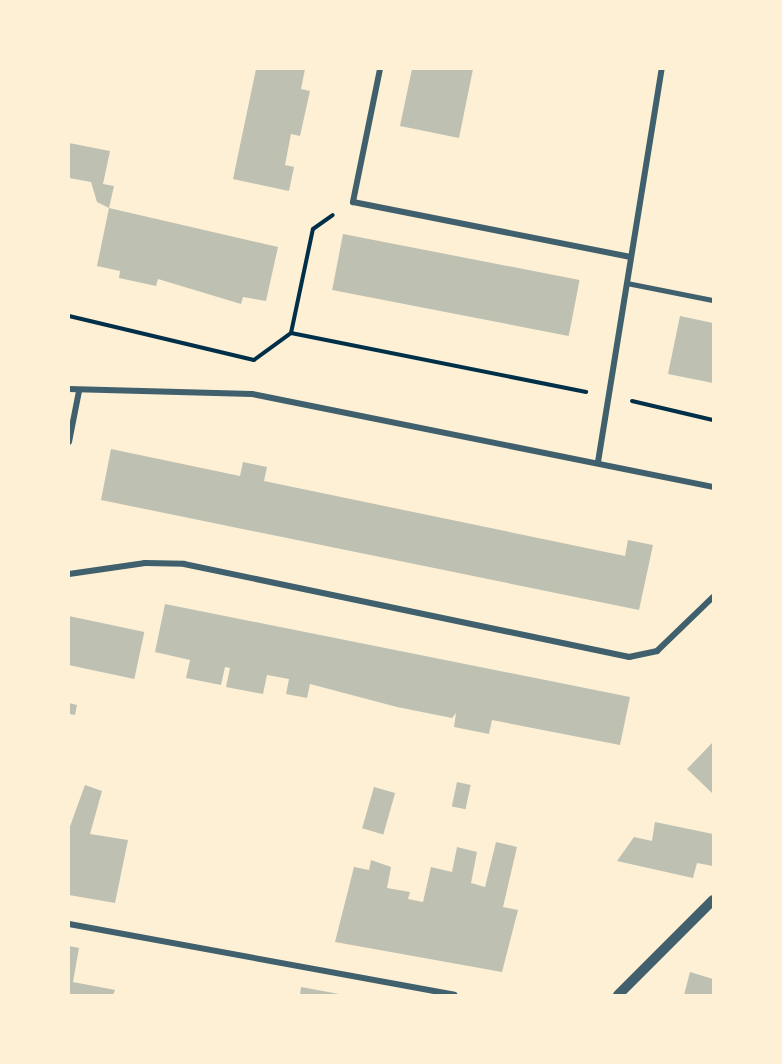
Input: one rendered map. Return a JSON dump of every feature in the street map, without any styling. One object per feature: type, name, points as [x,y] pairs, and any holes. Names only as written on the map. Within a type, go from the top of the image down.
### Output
[{"type":"street","points":[[380,69],[353,202],[631,257]]},
{"type":"street","points":[[598,462],[662,69]]},
{"type":"street","points":[[69,389],[79,391],[226,390],[598,462],[713,487]]},
{"type":"street","points":[[69,442],[79,391]]},
{"type":"street","points":[[69,574],[145,563],[184,564],[629,657],[657,651],[713,597]]},
{"type":"street","points":[[618,995],[713,900]]},
{"type":"street","points":[[69,924],[455,995]]},
{"type":"lane","points":[[627,283],[713,300]]},
{"type":"path","points":[[69,316],[254,360],[291,333],[313,229],[353,202]]},
{"type":"path","points":[[291,333],[608,396],[713,420]]},
{"type":"building","points":[[256,69],[305,69],[301,89],[310,91],[300,136],[291,134],[285,165],[294,167],[289,191],[233,179]]},
{"type":"building","points":[[412,69],[473,69],[459,138],[400,126]]},
{"type":"building","points":[[69,143],[110,151],[103,184],[114,186],[109,208],[97,202],[91,182],[69,178]]},
{"type":"building","points":[[109,208],[278,247],[266,301],[243,297],[241,304],[158,279],[156,286],[119,278],[120,271],[97,266]]},
{"type":"building","points":[[343,234],[580,280],[569,336],[332,290]]},
{"type":"building","points":[[680,316],[713,323],[713,383],[668,374]]},
{"type":"building","points":[[111,449],[240,476],[243,462],[267,467],[264,481],[625,556],[628,540],[653,545],[639,610],[101,500]]},
{"type":"building","points":[[165,604],[630,697],[620,745],[492,720],[489,734],[454,727],[456,713],[452,718],[397,707],[310,684],[307,698],[286,694],[289,679],[267,675],[263,694],[226,687],[230,668],[225,667],[221,685],[186,678],[190,660],[155,652]]},
{"type":"building","points":[[69,616],[144,632],[134,679],[69,665]]},
{"type":"building","points":[[69,703],[77,705],[75,715],[69,714]]},
{"type":"building","points":[[713,742],[713,794],[687,769]]},
{"type":"building","points":[[457,782],[471,785],[465,809],[452,806]]},
{"type":"building","points":[[85,785],[102,791],[90,834],[128,840],[115,903],[69,895],[69,829]]},
{"type":"building","points":[[374,787],[395,793],[383,834],[362,828]]},
{"type":"building","points":[[655,822],[713,834],[713,866],[697,863],[693,878],[617,861],[634,837],[652,841]]},
{"type":"building","points":[[496,842],[517,847],[503,907],[518,910],[502,972],[335,942],[354,867],[369,870],[371,860],[391,867],[387,888],[410,892],[408,899],[423,902],[431,867],[452,872],[457,847],[477,852],[471,883],[485,887]]},
{"type":"building","points":[[69,946],[79,948],[73,982],[115,990],[113,995],[69,995]]},
{"type":"building","points":[[690,972],[713,979],[713,995],[684,995]]},
{"type":"building","points":[[301,987],[339,994],[339,995],[300,995]]}]
